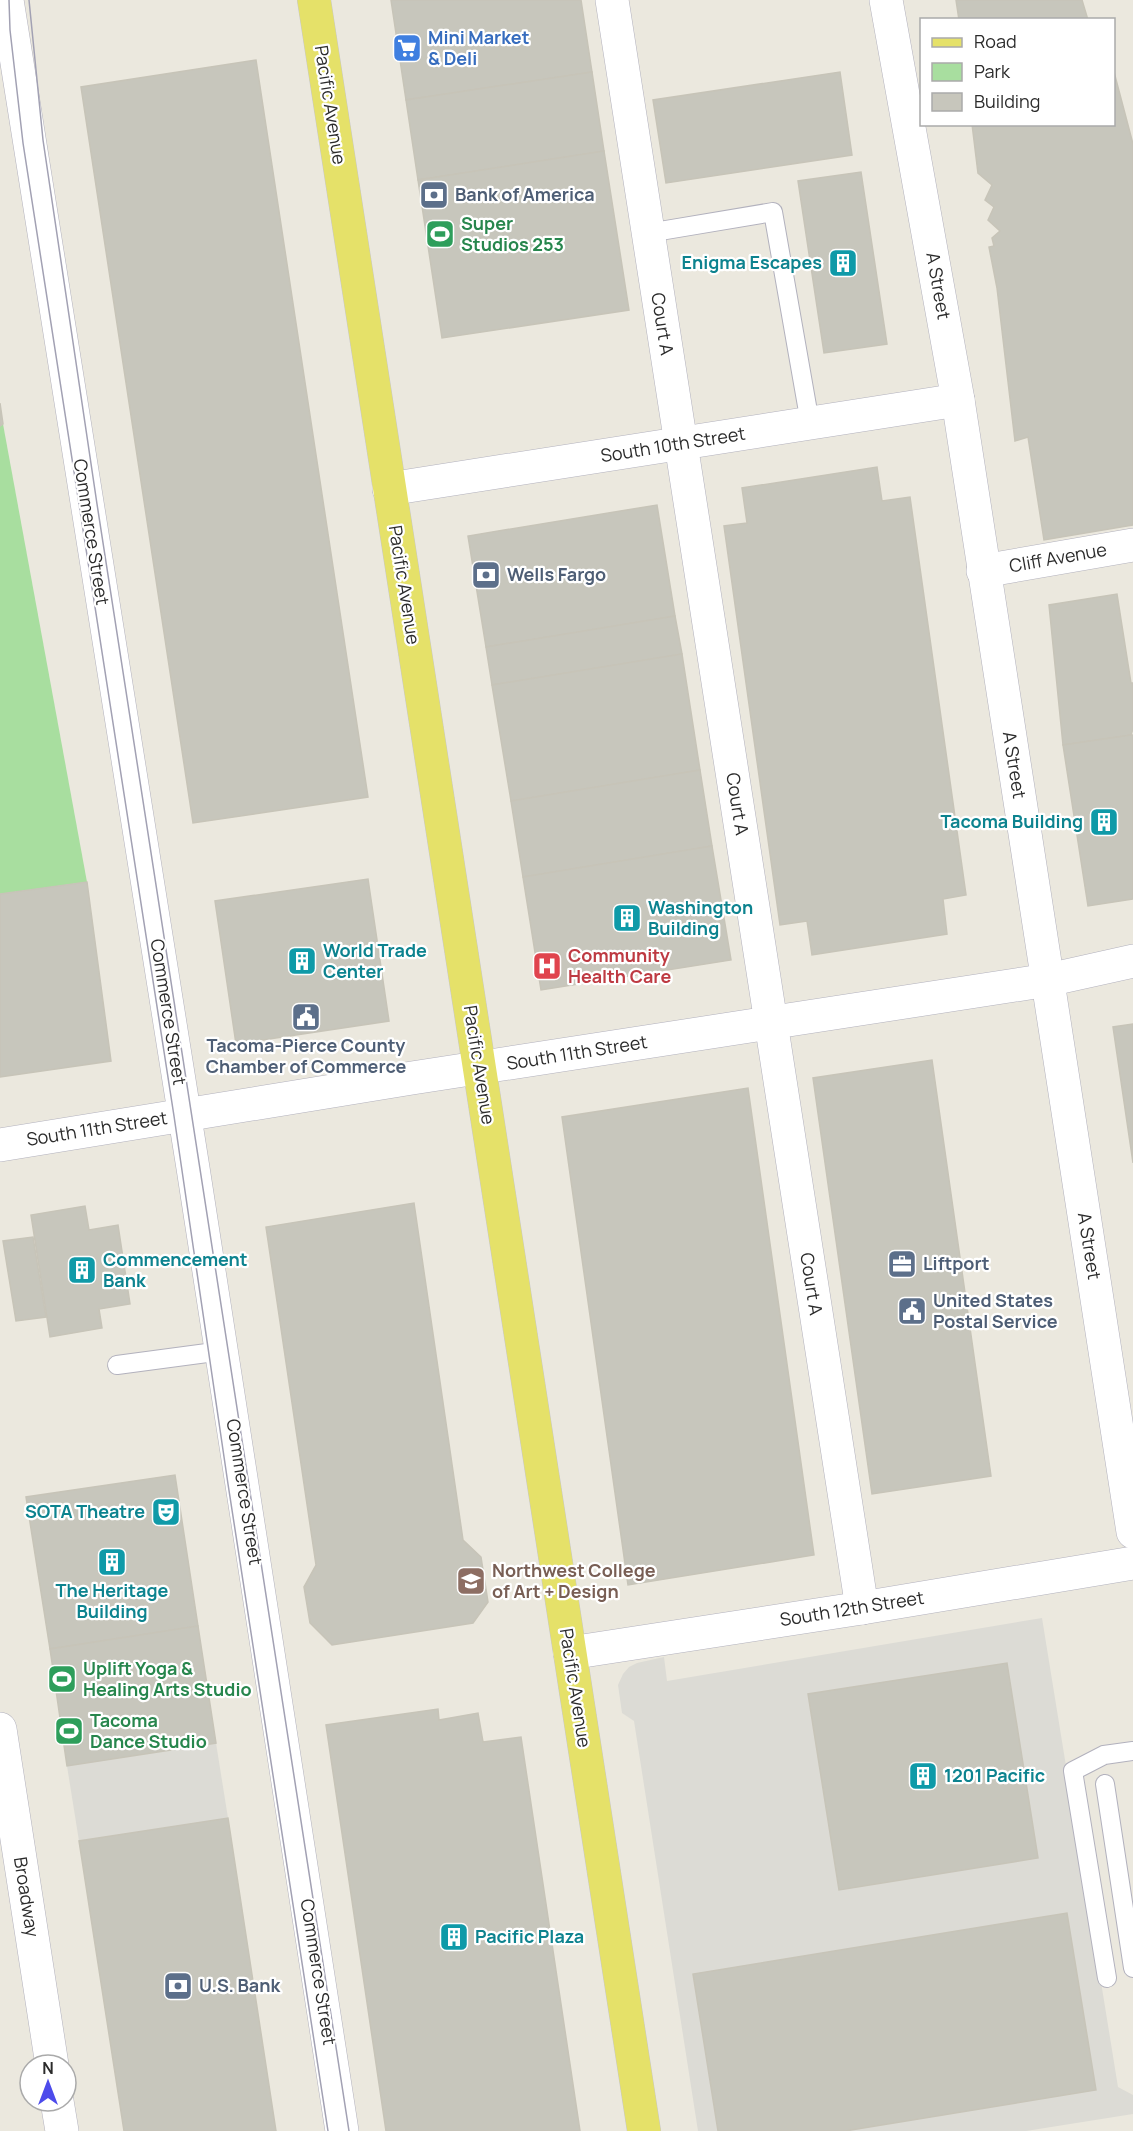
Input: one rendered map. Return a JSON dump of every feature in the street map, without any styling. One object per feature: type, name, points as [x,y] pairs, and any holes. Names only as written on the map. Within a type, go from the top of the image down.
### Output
[{"type":"main road","name":"Pacific Avenue","points":[[314,0],[644,2131]]},
{"type":"street","name":"Commerce Street","points":[[7,0],[222,1350],[342,2131]]},
{"type":"street","name":"Court A","points":[[612,0],[862,1608]]},
{"type":"street","name":"A Street","points":[[886,0],[958,400],[1133,1532]]},
{"type":"street","name":"South 10th Street","points":[[389,489],[958,400]]},
{"type":"street","name":"Cliff Avenue","points":[[983,571],[1133,544]]},
{"type":"street","name":"South 11th Street","points":[[0,1145],[184,1114],[1048,980],[1133,961]]},
{"type":"street","name":"South 12th Street","points":[[570,1653],[1133,1563]]},
{"type":"street","name":"Broadway","points":[[0,1729],[50,2053]]},
{"type":"street","points":[[59,2113],[62,2131]]},
{"type":"lane","points":[[648,233],[773,212],[810,423]]},
{"type":"lane","points":[[117,1365],[222,1350]]},
{"type":"lane","points":[[1107,1978],[1073,1771],[1104,1755],[1133,1751]]},
{"type":"lane","points":[[1105,1784],[1133,1968]]},
{"type":"green space","points":[[3,424],[87,882],[0,894],[0,426]]},
{"type":"shaded area","points":[[1042,1618],[1118,2087],[1133,2095],[1133,2114],[1026,2131],[845,2131],[1096,2090],[1067,1913],[693,1974],[718,2131],[698,2131],[634,1721],[622,1713],[618,1685],[629,1667],[664,1657],[667,1681]],"holes":[[[1007,1663],[1038,1858],[839,1890],[808,1695]]]},
{"type":"shaded area","points":[[216,1743],[228,1818],[79,1841],[67,1766]]},
{"type":"building","points":[[391,0],[581,0],[592,72],[406,100]]},
{"type":"building","points":[[956,0],[1082,0],[1087,18],[959,18]]},
{"type":"building","points":[[256,60],[368,797],[193,823],[81,87]]},
{"type":"building","points":[[592,72],[604,151],[418,180],[406,100]]},
{"type":"building","points":[[840,72],[852,155],[666,183],[653,100]]},
{"type":"building","points":[[1115,76],[1133,144],[1133,525],[1044,540],[1028,437],[1015,441],[997,288],[989,247],[994,246],[992,238],[1000,231],[988,220],[994,207],[985,200],[992,185],[978,173],[972,126],[1115,126]]},
{"type":"building","points":[[604,151],[629,310],[442,338],[418,180]]},
{"type":"building","name":"Enigma Escapes","points":[[861,172],[887,344],[824,353],[798,181]]},
{"type":"building","points":[[0,403],[3,424],[0,426]]},
{"type":"building","points":[[877,467],[882,501],[910,497],[966,895],[943,899],[947,934],[812,955],[807,921],[780,925],[724,526],[747,523],[742,488]]},
{"type":"building","points":[[657,505],[675,616],[486,647],[468,536]]},
{"type":"building","points":[[1117,594],[1131,683],[1133,683],[1131,735],[1063,745],[1049,605]]},
{"type":"building","points":[[675,616],[682,654],[492,685],[486,647]]},
{"type":"building","points":[[682,654],[700,770],[511,801],[492,685]]},
{"type":"building","name":"Tacoma Building","points":[[1133,735],[1133,899],[1088,906],[1063,745]]},
{"type":"building","points":[[700,770],[712,846],[523,877],[511,801]]},
{"type":"building","name":"Washington Building","points":[[712,846],[731,960],[541,990],[523,877]]},
{"type":"building","name":"World Trade Center","points":[[368,879],[389,1021],[236,1044],[215,901]]},
{"type":"building","points":[[87,882],[111,1061],[0,1077],[0,894]]},
{"type":"building","points":[[1133,1024],[1133,1163],[1113,1027]]},
{"type":"building","points":[[932,1060],[991,1476],[872,1494],[813,1078]]},
{"type":"building","points":[[748,1088],[814,1555],[628,1585],[562,1117]]},
{"type":"building","points":[[414,1203],[463,1540],[481,1557],[488,1602],[473,1623],[332,1645],[310,1623],[304,1587],[316,1565],[266,1227]]},
{"type":"building","name":"Commencement Bank","points":[[85,1206],[89,1230],[118,1225],[130,1304],[99,1309],[102,1328],[50,1337],[31,1215]]},
{"type":"building","points":[[33,1237],[46,1317],[16,1321],[3,1241]]},
{"type":"building","name":"The Heritage Building","points":[[175,1475],[198,1626],[50,1649],[26,1497]]},
{"type":"building","points":[[198,1626],[216,1743],[67,1766],[50,1649]]},
{"type":"building","name":"1201 Pacific","points":[[1007,1663],[1038,1858],[839,1890],[808,1694]]},
{"type":"building","name":"Pacific Plaza","points":[[438,1709],[439,1720],[478,1713],[483,1742],[521,1737],[580,2131],[386,2131],[326,1725]]},
{"type":"building","name":"U.S. Bank","points":[[228,1818],[276,2131],[124,2131],[79,1841]]},
{"type":"building","points":[[1067,1913],[1096,2090],[845,2131],[718,2131],[693,1974]]},
{"type":"tram line","points":[[9,0],[10,30],[23,143],[328,2131]]},
{"type":"tram line","points":[[29,0],[43,140],[97,504],[349,2131]]},
{"type":"place","name":"Mini Market & Deli","points":[[407,48]]},
{"type":"place","name":"Bank of America","points":[[434,195]]},
{"type":"place","name":"Super Studios 253","points":[[440,234]]},
{"type":"place","name":"Enigma Escapes","points":[[843,263]]},
{"type":"place","name":"Wells Fargo","points":[[486,575]]},
{"type":"place","name":"Tacoma Building","points":[[1104,822]]},
{"type":"place","name":"Washington Building","points":[[627,918]]},
{"type":"place","name":"World Trade Center","points":[[302,961]]},
{"type":"place","name":"Community Health Care","points":[[547,966]]},
{"type":"place","name":"Tacoma-Pierce County Chamber of Commerce","points":[[306,1017]]},
{"type":"place","name":"Liftport","points":[[902,1264]]},
{"type":"place","name":"Commencement Bank","points":[[82,1270]]},
{"type":"place","name":"United States Postal Service","points":[[912,1311]]},
{"type":"place","name":"SOTA Theatre","points":[[166,1512]]},
{"type":"place","name":"The Heritage Building","points":[[112,1562]]},
{"type":"place","name":"Northwest College of Art + Design","points":[[471,1581]]},
{"type":"place","name":"Uplift Yoga & Healing Arts Studio","points":[[62,1679]]},
{"type":"place","name":"Tacoma Dance Studio","points":[[69,1731]]},
{"type":"place","name":"1201 Pacific","points":[[923,1776]]},
{"type":"place","name":"Pacific Plaza","points":[[454,1937]]},
{"type":"place","name":"U.S. Bank","points":[[178,1986]]}]
